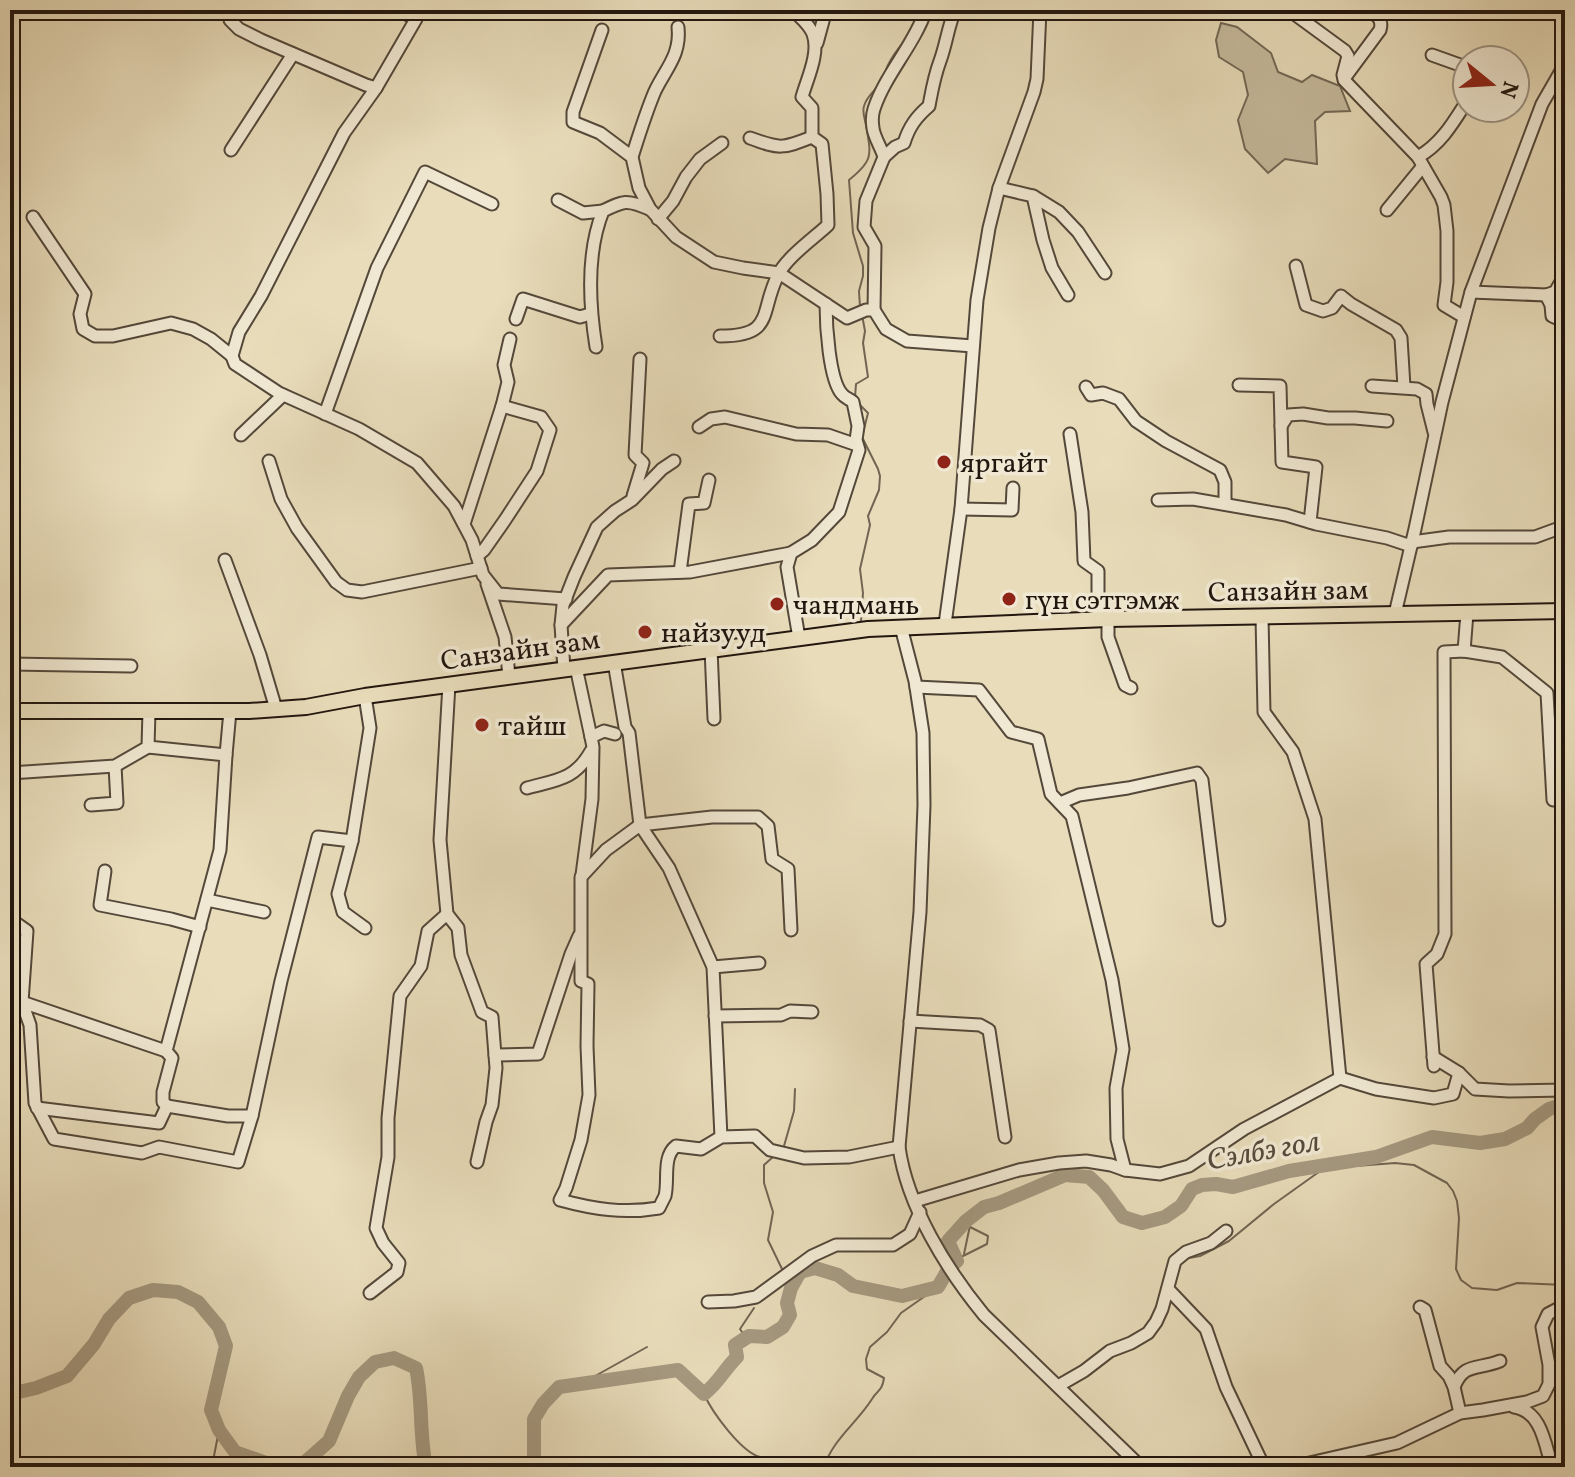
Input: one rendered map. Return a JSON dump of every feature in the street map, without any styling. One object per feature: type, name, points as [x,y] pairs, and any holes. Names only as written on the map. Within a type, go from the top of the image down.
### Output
[{"type":"main road","name":"Санзайн зам","points":[[10,711],[230,711],[306,707],[449,684],[862,629],[1103,619],[1565,611]]},
{"type":"street","points":[[232,356],[239,332],[261,296],[344,133],[376,88],[416,19],[399,10]]},
{"type":"street","points":[[793,10],[813,34],[815,51]]},
{"type":"street","points":[[812,137],[812,108],[802,97],[826,10]]},
{"type":"street","points":[[884,157],[873,132],[873,111],[920,27],[926,10]]},
{"type":"street","points":[[955,10],[935,70],[929,106],[917,116],[904,143],[884,157],[866,201],[864,227],[875,246],[874,310],[886,329],[907,341],[973,346]]},
{"type":"street","points":[[945,624],[961,509],[977,300],[999,188],[1037,79],[1040,10]]},
{"type":"street","points":[[1289,10],[1345,51],[1348,56],[1344,80],[1420,161],[1444,205],[1447,231],[1444,305],[1464,317]]},
{"type":"street","points":[[1344,80],[1380,30],[1380,18],[1369,10]]},
{"type":"street","points":[[230,20],[239,29],[376,88]]},
{"type":"street","points":[[632,157],[656,90],[672,64],[679,40],[678,27]]},
{"type":"street","points":[[602,30],[573,112],[573,122],[600,133],[632,157],[639,188],[654,214],[676,237],[714,262],[779,273],[847,318],[874,310]]},
{"type":"street","points":[[231,150],[293,54]]},
{"type":"street","points":[[1432,55],[1451,62]]},
{"type":"street","points":[[1395,614],[1471,292],[1542,104],[1565,64]]},
{"type":"street","points":[[1387,210],[1420,161],[1453,124]]},
{"type":"street","points":[[750,138],[776,147],[812,137]]},
{"type":"street","points":[[720,336],[739,336],[752,332],[762,324],[779,273],[828,225],[822,144],[812,137]]},
{"type":"street","points":[[654,214],[673,201],[700,159],[722,143]]},
{"type":"street","points":[[325,414],[377,268],[425,172],[492,204]]},
{"type":"street","points":[[999,188],[1033,196],[1059,212],[1078,232],[1105,273]]},
{"type":"street","points":[[1033,196],[1052,268],[1068,295]]},
{"type":"street","points":[[558,200],[583,213],[603,211],[622,201],[638,204],[654,214]]},
{"type":"street","points":[[596,347],[590,314],[591,266],[603,211]]},
{"type":"street","points":[[33,217],[85,294],[80,314],[83,329],[95,336],[113,336],[171,323],[193,329],[232,356],[235,364],[283,395],[359,429],[417,463],[454,506],[464,524],[505,637],[509,676]]},
{"type":"street","points":[[1296,266],[1306,305],[1323,311],[1332,308],[1341,296],[1396,330],[1401,338],[1404,387]]},
{"type":"street","points":[[1471,292],[1546,295],[1555,292],[1565,275]]},
{"type":"street","points":[[1546,295],[1552,316],[1565,322]]},
{"type":"street","points":[[516,319],[523,299],[580,317],[590,314]]},
{"type":"street","points":[[561,625],[608,575],[680,572],[791,553],[812,540],[839,512],[859,450],[856,440],[858,426],[853,402],[841,393],[834,373],[826,304]]},
{"type":"street","points":[[464,524],[508,382],[504,365],[510,339]]},
{"type":"street","points":[[632,500],[643,463],[635,455],[640,359]]},
{"type":"street","points":[[1239,385],[1280,386],[1282,462],[1316,467],[1310,522]]},
{"type":"street","points":[[1372,386],[1404,387],[1426,394],[1435,435]]},
{"type":"street","points":[[1086,387],[1091,395],[1103,393],[1119,399],[1136,421],[1220,470],[1225,482],[1225,504]]},
{"type":"street","points":[[241,435],[283,395]]},
{"type":"street","points":[[477,556],[537,471],[550,430],[541,417],[502,406]]},
{"type":"street","points":[[1281,427],[1288,415],[1303,414],[1387,421]]},
{"type":"street","points":[[699,427],[711,419],[725,417],[796,434],[828,435],[857,445]]},
{"type":"street","points":[[1070,434],[1082,512],[1084,561],[1098,571],[1108,637],[1125,685],[1131,688]]},
{"type":"street","points":[[269,461],[281,499],[297,528],[336,582],[347,590],[362,592],[483,572]]},
{"type":"street","points":[[674,461],[597,527],[574,577],[561,625],[592,742],[592,799],[581,877],[581,981],[588,984],[589,1095],[581,1140],[560,1200],[612,1211],[659,1208],[665,1195],[670,1150],[676,1146],[701,1149],[721,1137],[755,1136],[770,1150],[804,1158],[849,1157],[899,1147]]},
{"type":"street","points":[[680,572],[689,504],[704,503],[709,480]]},
{"type":"street","points":[[961,509],[1012,510],[1013,488]]},
{"type":"street","points":[[1158,500],[1193,499],[1225,504],[1412,544],[1449,537],[1535,537],[1565,526]]},
{"type":"street","points":[[574,577],[578,548]]},
{"type":"street","points":[[791,553],[787,567],[799,638]]},
{"type":"street","points":[[225,560],[276,709]]},
{"type":"street","points":[[483,572],[498,594],[566,599]]},
{"type":"street","points":[[1464,651],[1467,613]]},
{"type":"street","points":[[1262,617],[1264,712],[1293,752],[1315,819],[1340,1078]]},
{"type":"street","points":[[901,627],[916,687],[923,733],[924,819],[920,912],[899,1147],[906,1181],[943,1257],[964,1291],[984,1315],[1141,1467]]},
{"type":"street","points":[[711,649],[714,719]]},
{"type":"street","points":[[1553,800],[1547,693],[1502,657],[1464,651],[1444,652],[1445,934],[1437,954],[1426,964],[1434,1061],[1459,1073],[1475,1089],[1565,1090]]},
{"type":"street","points":[[614,662],[625,727],[629,733],[640,825],[669,868],[713,967],[721,1137]]},
{"type":"street","points":[[10,664],[131,666]]},
{"type":"street","points":[[449,684],[440,840],[447,914],[458,928],[461,955],[482,1012],[492,1017],[496,1068],[492,1105],[477,1162]]},
{"type":"street","points":[[916,687],[979,690],[1011,732],[1038,739],[1051,794],[1072,816],[1112,980],[1123,1049],[1116,1088],[1117,1139],[1125,1170]]},
{"type":"street","points":[[365,696],[370,728],[352,841],[338,894],[343,912],[365,928]]},
{"type":"street","points":[[148,747],[149,711]]},
{"type":"street","points":[[166,1051],[220,850],[230,711]]},
{"type":"street","points":[[527,788],[570,776],[584,765],[592,742],[604,731],[615,734]]},
{"type":"street","points":[[10,773],[115,766],[148,747],[226,755]]},
{"type":"street","points":[[91,805],[117,803],[115,766]]},
{"type":"street","points":[[1060,803],[1079,795],[1197,773],[1202,780],[1219,920]]},
{"type":"street","points":[[581,877],[606,850],[640,825],[712,817],[758,817],[768,826],[772,859],[788,869],[791,930]]},
{"type":"street","points":[[10,919],[27,931],[22,1002],[30,1025],[35,1103],[54,1139],[142,1153],[159,1147],[238,1162],[252,1116],[281,981],[318,837],[352,841]]},
{"type":"street","points":[[105,871],[100,905],[200,927]]},
{"type":"street","points":[[207,900],[264,912]]},
{"type":"street","points":[[370,1293],[397,1272],[399,1263],[376,1228],[388,1157],[388,1118],[400,996],[421,966],[428,931],[447,914]]},
{"type":"street","points":[[495,1055],[538,1054],[581,932]]},
{"type":"street","points":[[713,967],[759,963]]},
{"type":"street","points":[[10,995],[22,1002],[166,1051],[172,1058],[163,1092],[163,1102],[167,1106],[228,1116],[252,1116]]},
{"type":"street","points":[[715,1016],[812,1012]]},
{"type":"street","points":[[910,1021],[980,1025],[989,1030],[1005,1137]]},
{"type":"street","points":[[917,1206],[1019,1170],[1059,1163],[1086,1161],[1160,1174],[1189,1166],[1244,1129],[1340,1078],[1376,1089],[1434,1098],[1453,1094],[1459,1073]]},
{"type":"street","points":[[37,1108],[159,1123],[167,1106]]},
{"type":"street","points":[[708,1302],[756,1297],[812,1256],[836,1245],[893,1245],[910,1234],[917,1206]]},
{"type":"street","points":[[1058,1386],[1110,1351],[1148,1333],[1156,1322],[1175,1261],[1186,1252],[1211,1243],[1226,1231]]},
{"type":"street","points":[[1168,1289],[1206,1329],[1226,1387],[1264,1467]]},
{"type":"street","points":[[1292,1467],[1397,1443],[1460,1413],[1527,1402],[1543,1396],[1549,1384],[1549,1365],[1542,1327],[1548,1314],[1564,1305]]},
{"type":"street","points":[[1420,1307],[1425,1310],[1440,1366],[1454,1387],[1460,1413]]},
{"type":"street","points":[[1454,1387],[1459,1375],[1468,1368],[1500,1361]]},
{"type":"street","points":[[1501,1406],[1520,1407],[1530,1413],[1539,1424],[1552,1467]]},
{"type":"shaded area","points":[[1221,23],[1237,27],[1271,53],[1278,72],[1302,82],[1312,75],[1340,86],[1350,111],[1325,112],[1315,121],[1317,164],[1285,159],[1268,173],[1245,149],[1238,120],[1248,95],[1243,72],[1219,57],[1216,40]]},
{"type":"waterway","points":[[885,73],[906,39]]},
{"type":"waterway","points":[[860,307],[863,266],[853,233],[849,180],[863,167],[869,156],[863,108],[878,86]]},
{"type":"waterway","points":[[855,397],[856,384],[868,377],[862,315]]},
{"type":"waterway","points":[[858,403],[868,413],[862,437],[880,476],[879,490],[868,516],[870,525],[860,569],[863,593],[861,621]]},
{"type":"waterway","points":[[782,1149],[794,1111],[795,1089]]},
{"type":"waterway","name":"Сэлбэ гол","points":[[534,1467],[534,1419],[559,1387],[678,1370],[704,1394],[737,1357],[735,1345],[749,1336],[767,1337],[783,1327],[790,1315],[787,1303],[791,1288],[800,1272],[815,1268],[838,1275],[853,1286],[902,1296],[938,1287],[957,1261],[948,1241],[966,1221],[984,1207],[1065,1175],[1089,1177],[1123,1217],[1142,1223],[1165,1217],[1181,1206],[1192,1189],[1202,1185],[1233,1187],[1289,1171],[1376,1157],[1432,1137],[1480,1143],[1505,1139],[1527,1128],[1549,1109],[1565,1104]]},
{"type":"waterway","points":[[774,1156],[764,1165],[764,1183],[773,1212],[768,1240],[783,1271]]},
{"type":"waterway","points":[[1184,1259],[1200,1256],[1229,1241],[1330,1164],[1395,1163],[1414,1165],[1447,1183],[1453,1191],[1459,1218],[1456,1269],[1461,1280],[1472,1288],[1497,1290],[1517,1283],[1565,1285]]},
{"type":"waterway","points":[[964,1254],[972,1216]]},
{"type":"waterway","points":[[961,1257],[987,1244],[988,1236],[970,1227]]},
{"type":"waterway","name":"Сэлбэ гол","points":[[788,1280],[791,1288]]},
{"type":"waterway","points":[[824,1467],[839,1440],[882,1386],[884,1378],[867,1369],[870,1347],[887,1332],[901,1313],[938,1287]]},
{"type":"waterway","name":"Сэлбэ гол","points":[[10,1394],[67,1376],[94,1344],[109,1319],[129,1298],[153,1290],[178,1292],[198,1302],[219,1327],[226,1346],[211,1410],[219,1430],[235,1452],[278,1467]]},
{"type":"waterway","points":[[746,1338],[740,1329],[754,1308]]},
{"type":"waterway","points":[[579,1385],[647,1347]]},
{"type":"waterway","name":"Сэлбэ гол","points":[[284,1467],[303,1464],[329,1441],[359,1377],[375,1362],[394,1358],[416,1368],[426,1467]]},
{"type":"waterway","points":[[704,1394],[720,1421],[744,1448],[760,1457],[786,1459],[791,1467]]},
{"type":"waterway","points":[[208,1467],[214,1456],[219,1430]]},
{"type":"place","name":"яргайт","points":[[944,462]]},
{"type":"place","name":"гүн сэтгэмж","points":[[1009,599]]},
{"type":"place","name":"чандмань","points":[[777,604]]},
{"type":"place","name":"найзууд","points":[[645,632]]},
{"type":"place","name":"тайш","points":[[482,725]]}]
